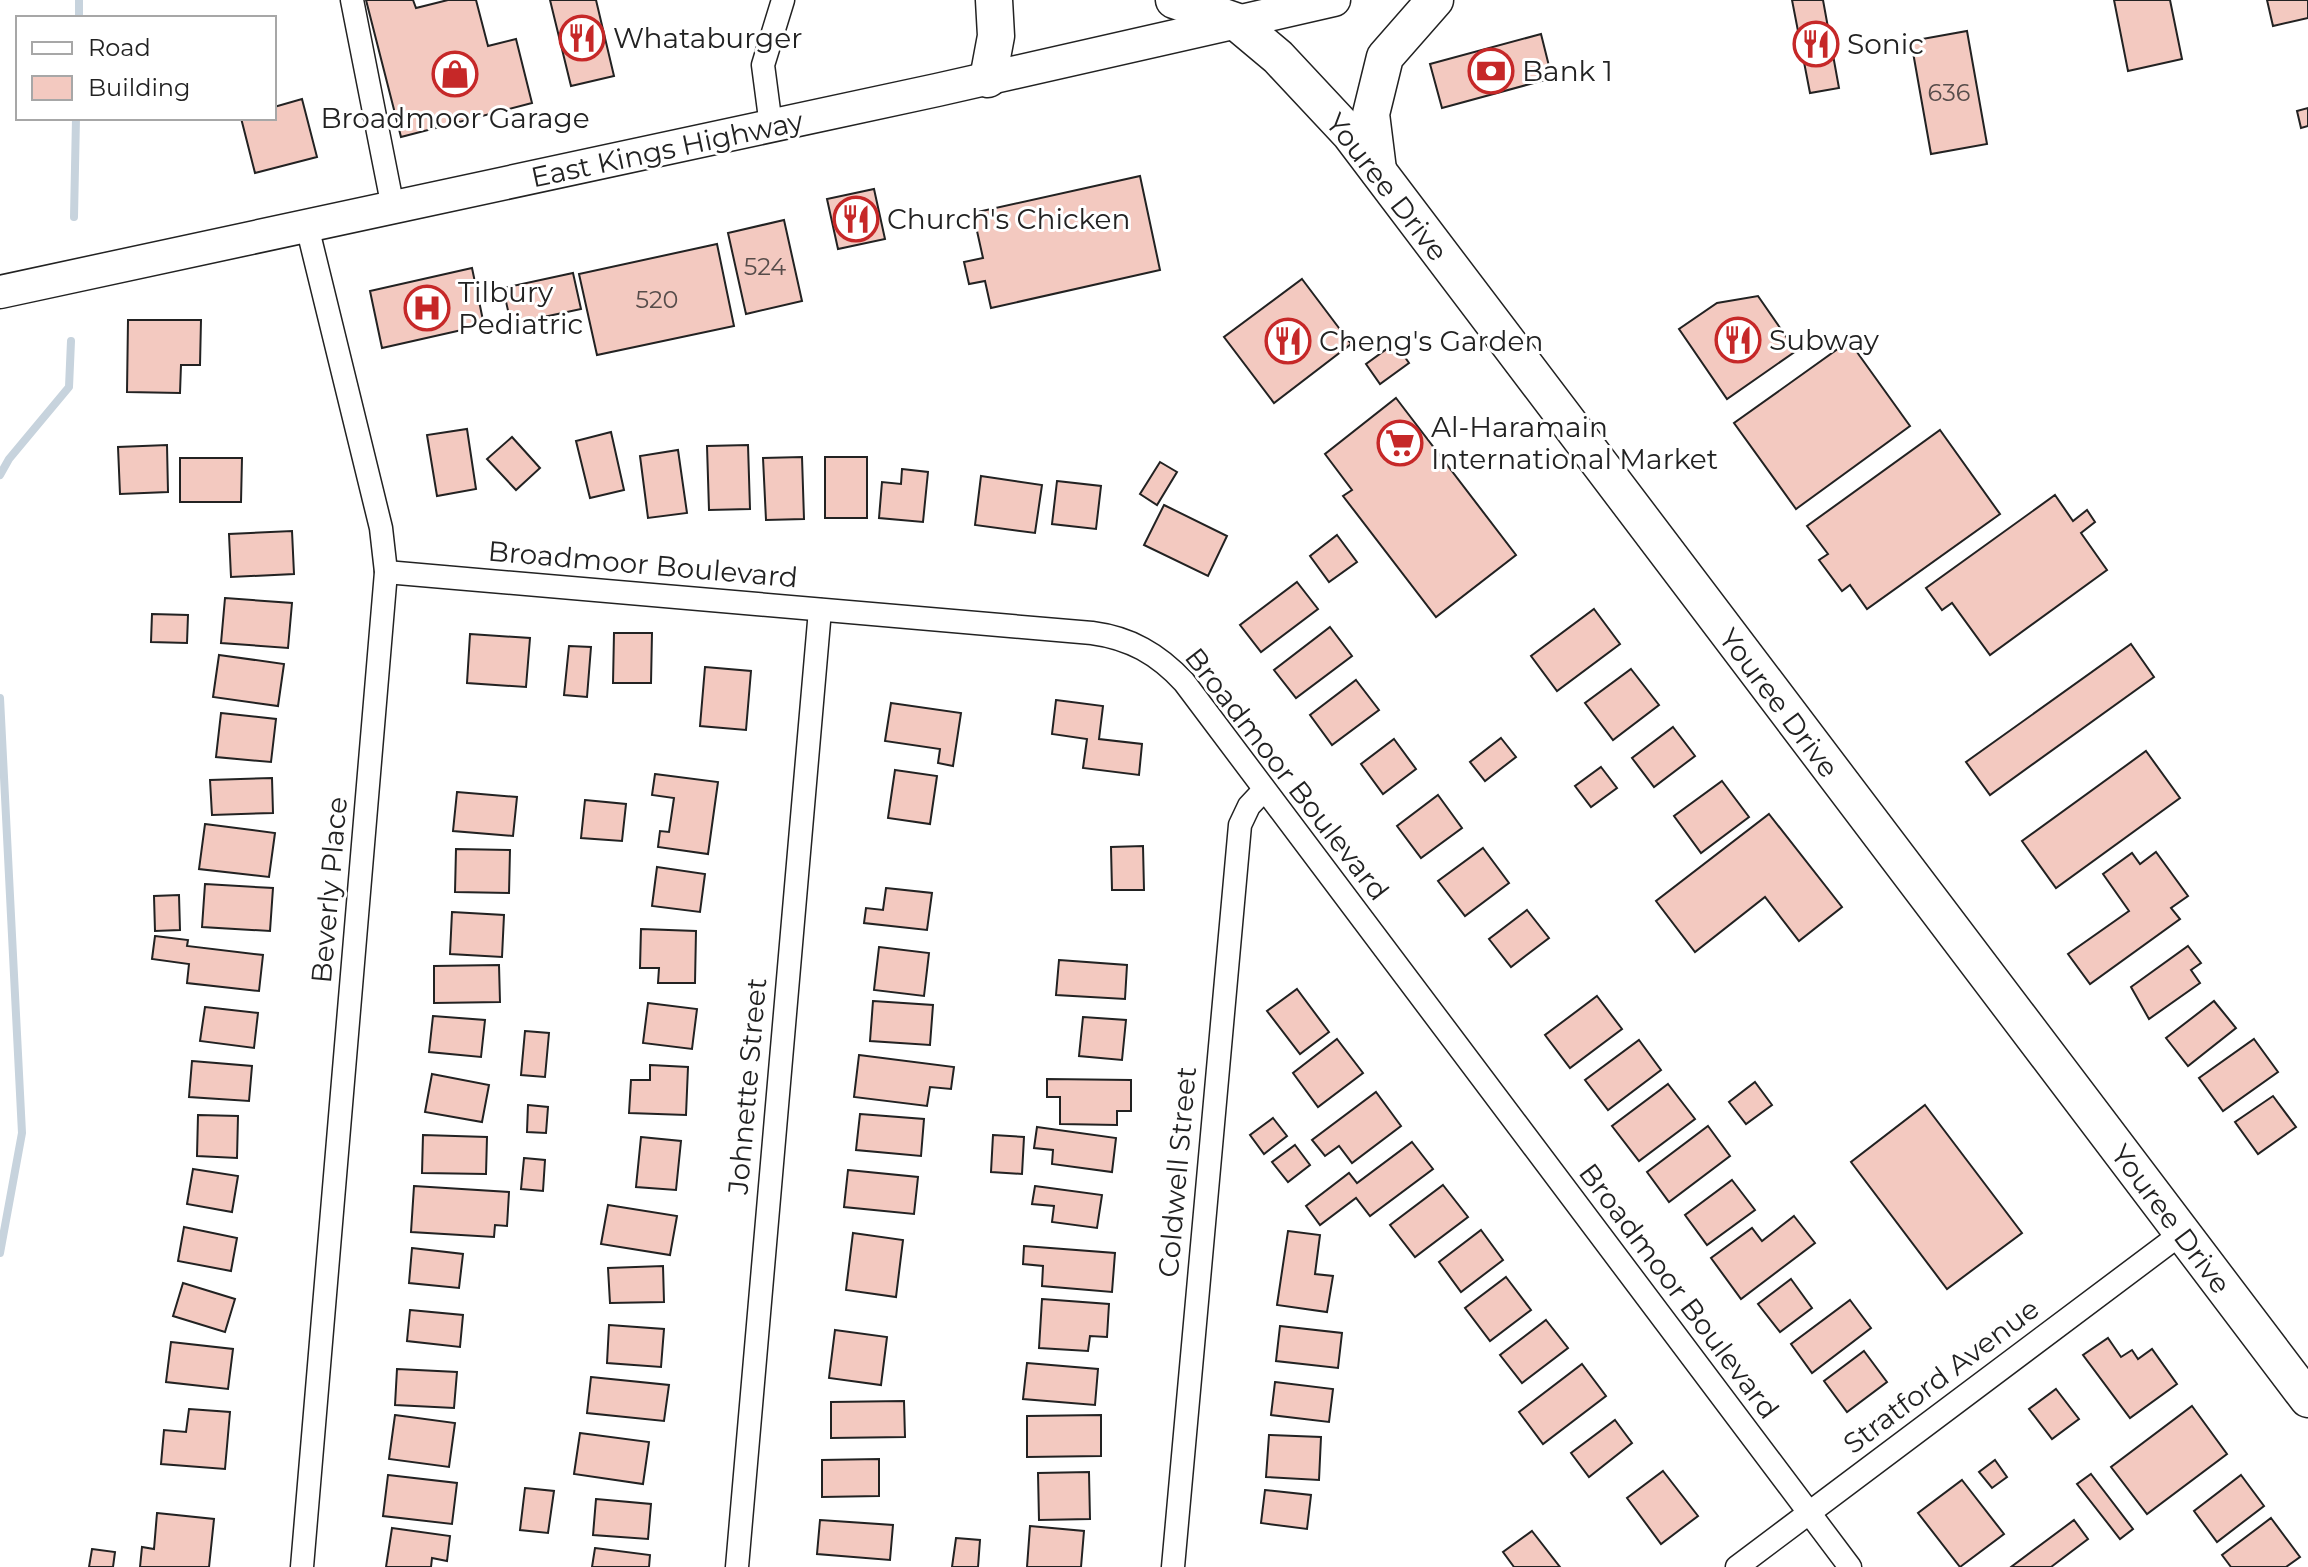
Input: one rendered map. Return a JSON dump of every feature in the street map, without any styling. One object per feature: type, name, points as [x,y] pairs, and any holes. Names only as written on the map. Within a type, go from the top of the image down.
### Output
[{"type":"main road","points":[[988,79],[996,36],[994,0]]},
{"type":"main road","name":"Youree Drive","points":[[1174,0],[1231,10],[1317,97],[1378,172],[2308,1399]]},
{"type":"main road","name":"East Kings Highway","points":[[0,292],[988,79],[1231,10],[1334,0]]},
{"type":"main road","points":[[1378,172],[1371,114],[1385,57],[1435,0]]},
{"type":"street","points":[[352,0],[393,208]]},
{"type":"street","points":[[771,126],[763,65],[783,0]]},
{"type":"street","name":"Beverly Place","points":[[302,1567],[386,572],[381,528],[307,226]]},
{"type":"street","name":"Broadmoor Boulevard","points":[[386,572],[1092,633],[1127,640],[1169,666],[1850,1567]]},
{"type":"street","name":"Johnette Street","points":[[737,1567],[820,610]]},
{"type":"street","name":"Coldwell Street","points":[[1173,1567],[1240,825],[1249,806],[1264,790]]},
{"type":"street","name":"Stratford Avenue","points":[[1737,1567],[2182,1233]]},
{"type":"building","name":"Broadmoor Garage","points":[[366,0],[413,0],[416,8],[448,0],[476,0],[488,46],[516,39],[532,103],[401,137]]},
{"type":"building","name":"Whataburger","points":[[550,0],[596,0],[614,76],[571,86]]},
{"type":"building","name":"Sonic","points":[[1792,0],[1823,0],[1839,88],[1810,93]]},
{"type":"building","points":[[2114,0],[2170,0],[2182,59],[2128,71]]},
{"type":"building","points":[[2267,0],[2308,0],[2308,18],[2273,26]]},
{"type":"building","points":[[1967,31],[1987,144],[1931,154],[1911,41]]},
{"type":"building","name":"Bank 1","points":[[1541,34],[1552,78],[1442,108],[1430,64]]},
{"type":"building","points":[[302,99],[317,157],[255,173],[242,120],[276,120],[276,106]]},
{"type":"building","points":[[2308,108],[2308,126],[2301,128],[2297,111]]},
{"type":"building","points":[[1140,176],[1160,270],[991,308],[985,281],[969,284],[964,262],[983,258],[973,213]]},
{"type":"building","name":"Church's Chicken","points":[[874,189],[885,239],[838,249],[827,199]]},
{"type":"building","points":[[784,220],[802,301],[746,314],[728,233]]},
{"type":"building","points":[[717,244],[734,326],[597,355],[579,274]]},
{"type":"building","name":"Tilbury Pediatric","points":[[472,268],[484,325],[382,348],[370,291]]},
{"type":"building","points":[[573,273],[581,309],[511,324],[503,288]]},
{"type":"building","name":"Cheng's Garden","points":[[1302,279],[1351,344],[1274,403],[1224,337]]},
{"type":"building","name":"Subway","points":[[1758,296],[1796,351],[1727,399],[1679,329],[1717,303]]},
{"type":"building","points":[[128,320],[201,320],[200,365],[181,365],[180,393],[127,392]]},
{"type":"building","points":[[1849,341],[1910,426],[1796,509],[1734,423]]},
{"type":"building","points":[[1395,343],[1409,363],[1380,384],[1366,364]]},
{"type":"building","points":[[1396,398],[1516,555],[1436,617],[1343,496],[1352,490],[1325,454]]},
{"type":"building","points":[[467,429],[476,489],[437,496],[427,435]]},
{"type":"building","points":[[1940,430],[2000,514],[1867,609],[1850,585],[1842,591],[1819,560],[1828,554],[1807,526]]},
{"type":"building","points":[[611,432],[624,490],[590,498],[576,441]]},
{"type":"building","points":[[512,437],[540,468],[516,490],[487,459]]},
{"type":"building","points":[[167,445],[168,492],[120,494],[118,447]]},
{"type":"building","points":[[748,445],[750,509],[709,510],[707,446]]},
{"type":"building","points":[[678,450],[687,513],[648,518],[640,456]]},
{"type":"building","points":[[802,457],[804,519],[766,520],[763,458]]},
{"type":"building","points":[[825,457],[867,457],[867,518],[825,518]]},
{"type":"building","points":[[180,458],[242,458],[241,502],[180,502]]},
{"type":"building","points":[[1160,462],[1177,472],[1157,505],[1140,494]]},
{"type":"building","points":[[902,469],[928,472],[923,522],[879,518],[882,482],[901,484]]},
{"type":"building","points":[[981,476],[1042,485],[1035,533],[975,525]]},
{"type":"building","points":[[1057,481],[1101,486],[1096,529],[1052,524]]},
{"type":"building","points":[[2055,495],[2073,521],[2087,510],[2095,522],[2081,533],[2107,570],[1990,655],[1952,603],[1942,610],[1926,588]]},
{"type":"building","points":[[1164,505],[1227,536],[1208,576],[1144,545]]},
{"type":"building","points":[[292,531],[294,574],[231,577],[229,534]]},
{"type":"building","points":[[1337,535],[1357,562],[1329,582],[1310,556]]},
{"type":"building","points":[[1297,582],[1318,609],[1261,652],[1240,625]]},
{"type":"building","points":[[225,598],[292,603],[288,648],[221,643]]},
{"type":"building","points":[[1594,609],[1620,644],[1557,691],[1531,656]]},
{"type":"building","points":[[152,614],[188,615],[187,643],[151,642]]},
{"type":"building","points":[[1330,627],[1352,656],[1296,698],[1274,670]]},
{"type":"building","points":[[614,633],[652,633],[651,683],[613,683]]},
{"type":"building","points":[[470,634],[530,638],[526,687],[467,683]]},
{"type":"building","points":[[2131,644],[2154,677],[1990,795],[1966,762]]},
{"type":"building","points":[[569,646],[591,647],[587,697],[564,695]]},
{"type":"building","points":[[219,655],[284,664],[278,706],[213,697]]},
{"type":"building","points":[[705,667],[751,671],[746,730],[700,726]]},
{"type":"building","points":[[1631,669],[1659,705],[1613,740],[1585,703]]},
{"type":"building","points":[[1356,680],[1379,710],[1332,745],[1310,715]]},
{"type":"building","points":[[1056,700],[1103,706],[1099,739],[1142,744],[1139,775],[1083,768],[1087,739],[1052,734]]},
{"type":"building","points":[[891,703],[961,713],[953,766],[938,763],[940,749],[885,741]]},
{"type":"building","points":[[221,713],[276,719],[271,762],[216,757]]},
{"type":"building","points":[[1673,727],[1695,756],[1654,787],[1632,758]]},
{"type":"building","points":[[1501,738],[1516,757],[1485,781],[1470,762]]},
{"type":"building","points":[[1394,739],[1416,769],[1383,794],[1361,764]]},
{"type":"building","points":[[2146,751],[2180,798],[2056,888],[2022,841]]},
{"type":"building","points":[[1601,767],[1617,788],[1591,807],[1575,786]]},
{"type":"building","points":[[895,770],[937,776],[930,824],[888,818]]},
{"type":"building","points":[[655,774],[718,782],[708,854],[658,847],[660,831],[669,832],[674,798],[652,795]]},
{"type":"building","points":[[272,778],[273,813],[212,815],[210,780]]},
{"type":"building","points":[[1722,781],[1749,817],[1701,853],[1674,816]]},
{"type":"building","points":[[457,792],[517,797],[513,836],[453,831]]},
{"type":"building","points":[[1438,795],[1462,828],[1421,858],[1397,826]]},
{"type":"building","points":[[585,800],[626,804],[622,841],[581,838]]},
{"type":"building","points":[[1769,814],[1842,907],[1799,941],[1765,897],[1695,952],[1656,901]]},
{"type":"building","points":[[205,824],[275,833],[269,877],[199,869]]},
{"type":"building","points":[[1143,846],[1144,890],[1112,890],[1111,847]]},
{"type":"building","points":[[1483,848],[1509,883],[1465,916],[1438,881]]},
{"type":"building","points":[[456,849],[510,850],[509,893],[455,892]]},
{"type":"building","points":[[2156,852],[2188,896],[2171,908],[2180,919],[2090,984],[2068,954],[2129,911],[2103,874],[2132,853],[2140,864]]},
{"type":"building","points":[[657,867],[705,874],[700,912],[652,906]]},
{"type":"building","points":[[205,884],[273,888],[270,931],[202,927]]},
{"type":"building","points":[[886,888],[932,893],[927,930],[864,923],[866,908],[883,910]]},
{"type":"building","points":[[179,895],[180,930],[155,931],[154,896]]},
{"type":"building","points":[[1527,910],[1549,938],[1511,967],[1489,939]]},
{"type":"building","points":[[452,912],[504,915],[502,957],[450,954]]},
{"type":"building","points":[[641,929],[696,931],[695,983],[658,983],[659,968],[640,968]]},
{"type":"building","points":[[155,936],[188,940],[187,946],[263,955],[259,991],[187,983],[189,964],[152,959]]},
{"type":"building","points":[[2188,946],[2201,963],[2191,970],[2200,983],[2149,1019],[2131,987]]},
{"type":"building","points":[[879,947],[929,953],[924,996],[874,990]]},
{"type":"building","points":[[1059,960],[1127,965],[1125,999],[1056,995]]},
{"type":"building","points":[[499,965],[500,1002],[434,1003],[434,966]]},
{"type":"building","points":[[1297,989],[1329,1032],[1300,1054],[1267,1011]]},
{"type":"building","points":[[1597,996],[1622,1029],[1570,1068],[1545,1035]]},
{"type":"building","points":[[873,1001],[933,1005],[930,1045],[870,1041]]},
{"type":"building","points":[[2214,1001],[2236,1028],[2188,1066],[2166,1038]]},
{"type":"building","points":[[648,1003],[697,1009],[692,1049],[643,1043]]},
{"type":"building","points":[[205,1007],[258,1013],[254,1048],[200,1041]]},
{"type":"building","points":[[433,1016],[485,1020],[481,1057],[429,1052]]},
{"type":"building","points":[[1083,1017],[1126,1020],[1122,1060],[1079,1056]]},
{"type":"building","points":[[525,1031],[549,1033],[545,1077],[521,1075]]},
{"type":"building","points":[[1337,1039],[1363,1073],[1318,1107],[1293,1073]]},
{"type":"building","points":[[2254,1039],[2278,1072],[2223,1111],[2199,1078]]},
{"type":"building","points":[[1639,1040],[1661,1070],[1608,1110],[1585,1080]]},
{"type":"building","points":[[859,1055],[954,1067],[951,1089],[930,1087],[927,1106],[854,1097]]},
{"type":"building","points":[[192,1061],[252,1066],[249,1101],[189,1097]]},
{"type":"building","points":[[650,1065],[688,1067],[686,1115],[629,1113],[631,1080],[650,1080]]},
{"type":"building","points":[[432,1074],[489,1085],[482,1122],[425,1112]]},
{"type":"building","points":[[1047,1079],[1131,1080],[1131,1111],[1117,1111],[1117,1125],[1060,1124],[1060,1097],[1047,1097]]},
{"type":"building","points":[[1755,1082],[1772,1105],[1746,1124],[1729,1102]]},
{"type":"building","points":[[1668,1084],[1695,1119],[1639,1161],[1612,1126]]},
{"type":"building","points":[[1376,1092],[1401,1126],[1352,1163],[1339,1146],[1325,1156],[1312,1140]]},
{"type":"building","points":[[2273,1096],[2296,1127],[2258,1154],[2235,1122]]},
{"type":"building","points":[[528,1105],[548,1107],[546,1133],[527,1132]]},
{"type":"building","points":[[1925,1105],[2022,1233],[1947,1289],[1851,1162]]},
{"type":"building","points":[[860,1114],[924,1119],[921,1156],[856,1150]]},
{"type":"building","points":[[198,1115],[238,1116],[237,1158],[197,1156]]},
{"type":"building","points":[[1273,1118],[1287,1136],[1264,1154],[1250,1135]]},
{"type":"building","points":[[1708,1126],[1730,1156],[1669,1202],[1647,1172]]},
{"type":"building","points":[[1037,1127],[1116,1138],[1112,1172],[1052,1164],[1053,1150],[1034,1148]]},
{"type":"building","points":[[423,1135],[487,1137],[486,1174],[422,1173]]},
{"type":"building","points":[[993,1135],[1024,1137],[1022,1174],[991,1172]]},
{"type":"building","points":[[641,1137],[681,1141],[676,1190],[636,1187]]},
{"type":"building","points":[[1412,1142],[1433,1169],[1370,1216],[1356,1198],[1320,1225],[1306,1206],[1349,1173],[1357,1183]]},
{"type":"building","points":[[1295,1145],[1310,1165],[1288,1182],[1272,1162]]},
{"type":"building","points":[[524,1158],[545,1160],[543,1191],[521,1189]]},
{"type":"building","points":[[193,1169],[238,1176],[232,1212],[187,1204]]},
{"type":"building","points":[[848,1170],[918,1177],[914,1214],[844,1207]]},
{"type":"building","points":[[1732,1180],[1755,1210],[1707,1245],[1685,1215]]},
{"type":"building","points":[[1443,1185],[1468,1217],[1415,1257],[1390,1225]]},
{"type":"building","points":[[414,1186],[509,1192],[507,1226],[495,1225],[494,1237],[411,1232]]},
{"type":"building","points":[[1035,1186],[1102,1195],[1097,1228],[1052,1222],[1054,1206],[1032,1204]]},
{"type":"building","points":[[608,1205],[677,1216],[670,1255],[601,1244]]},
{"type":"building","points":[[1794,1216],[1815,1243],[1741,1299],[1711,1258],[1752,1228],[1762,1241]]},
{"type":"building","points":[[184,1227],[237,1238],[231,1271],[178,1261]]},
{"type":"building","points":[[1481,1230],[1503,1260],[1461,1292],[1439,1262]]},
{"type":"building","points":[[1288,1231],[1320,1235],[1315,1274],[1333,1276],[1327,1312],[1277,1305]]},
{"type":"building","points":[[853,1233],[903,1240],[896,1297],[846,1290]]},
{"type":"building","points":[[1024,1246],[1115,1253],[1112,1292],[1042,1286],[1043,1266],[1023,1264]]},
{"type":"building","points":[[412,1248],[463,1254],[459,1288],[409,1283]]},
{"type":"building","points":[[663,1266],[664,1302],[610,1303],[608,1268]]},
{"type":"building","points":[[1506,1277],[1531,1310],[1490,1341],[1465,1308]]},
{"type":"building","points":[[1791,1279],[1812,1308],[1780,1332],[1758,1304]]},
{"type":"building","points":[[183,1283],[235,1299],[225,1332],[173,1316]]},
{"type":"building","points":[[1042,1299],[1109,1304],[1107,1337],[1090,1336],[1088,1351],[1039,1348]]},
{"type":"building","points":[[1850,1300],[1871,1328],[1812,1373],[1791,1344]]},
{"type":"building","points":[[410,1310],[463,1315],[460,1347],[407,1341]]},
{"type":"building","points":[[1546,1320],[1568,1348],[1522,1383],[1500,1355]]},
{"type":"building","points":[[609,1325],[664,1329],[661,1367],[607,1363]]},
{"type":"building","points":[[1280,1326],[1342,1333],[1338,1368],[1276,1361]]},
{"type":"building","points":[[835,1330],[887,1337],[881,1385],[829,1378]]},
{"type":"building","points":[[2108,1338],[2121,1357],[2132,1350],[2138,1359],[2152,1349],[2177,1384],[2130,1418],[2083,1355]]},
{"type":"building","points":[[171,1342],[233,1349],[228,1389],[166,1382]]},
{"type":"building","points":[[1864,1351],[1887,1382],[1847,1412],[1824,1381]]},
{"type":"building","points":[[1027,1363],[1098,1369],[1095,1405],[1023,1399]]},
{"type":"building","points":[[1582,1364],[1606,1396],[1543,1444],[1519,1412]]},
{"type":"building","points":[[397,1369],[457,1372],[454,1408],[395,1405]]},
{"type":"building","points":[[591,1377],[669,1385],[664,1421],[587,1413]]},
{"type":"building","points":[[1275,1382],[1333,1389],[1329,1422],[1271,1415]]},
{"type":"building","points":[[2056,1389],[2079,1419],[2052,1439],[2029,1409]]},
{"type":"building","points":[[904,1401],[905,1437],[831,1438],[831,1402]]},
{"type":"building","points":[[2192,1406],[2227,1454],[2147,1514],[2111,1467]]},
{"type":"building","points":[[189,1409],[230,1412],[225,1469],[161,1464],[164,1430],[186,1432]]},
{"type":"building","points":[[395,1415],[455,1423],[449,1467],[389,1459]]},
{"type":"building","points":[[1101,1415],[1101,1456],[1027,1457],[1027,1416]]},
{"type":"building","points":[[1615,1420],[1632,1443],[1589,1477],[1571,1453]]},
{"type":"building","points":[[580,1433],[649,1442],[643,1484],[574,1474]]},
{"type":"building","points":[[1269,1435],[1321,1437],[1319,1480],[1266,1477]]},
{"type":"building","points":[[879,1459],[879,1496],[822,1497],[822,1460]]},
{"type":"building","points":[[1995,1460],[2007,1477],[1992,1488],[1979,1472]]},
{"type":"building","points":[[1663,1471],[1698,1516],[1661,1544],[1627,1498]]},
{"type":"building","points":[[1089,1472],[1090,1519],[1039,1520],[1038,1473]]},
{"type":"building","points":[[2091,1474],[2133,1529],[2120,1539],[2077,1484]]},
{"type":"building","points":[[388,1475],[457,1483],[452,1524],[383,1516]]},
{"type":"building","points":[[2241,1475],[2264,1506],[2217,1542],[2194,1511]]},
{"type":"building","points":[[1962,1480],[2004,1534],[1960,1567],[1918,1513]]},
{"type":"building","points":[[525,1488],[554,1491],[548,1533],[520,1530]]},
{"type":"building","points":[[1265,1490],[1311,1495],[1307,1529],[1261,1523]]},
{"type":"building","points":[[596,1499],[651,1504],[648,1539],[593,1535]]},
{"type":"building","points":[[157,1513],[214,1519],[209,1567],[140,1567],[142,1547],[154,1549]]},
{"type":"building","points":[[2271,1518],[2300,1557],[2286,1567],[2231,1567],[2222,1555]]},
{"type":"building","points":[[820,1520],[893,1525],[890,1560],[817,1554]]},
{"type":"building","points":[[2074,1520],[2088,1539],[2051,1567],[2011,1567]]},
{"type":"building","points":[[1030,1526],[1084,1531],[1081,1567],[1027,1567]]},
{"type":"building","points":[[392,1528],[450,1536],[447,1561],[432,1558],[431,1567],[386,1567]]},
{"type":"building","points":[[1532,1531],[1560,1567],[1514,1567],[1503,1552]]},
{"type":"building","points":[[956,1538],[980,1540],[978,1567],[952,1567]]},
{"type":"building","points":[[595,1548],[650,1555],[649,1567],[592,1567]]},
{"type":"building","points":[[92,1549],[115,1552],[113,1567],[89,1567]]},
{"type":"waterway","points":[[79,0],[79,16]]},
{"type":"waterway","points":[[74,217],[76,120]]},
{"type":"waterway","points":[[0,475],[9,459],[69,387],[71,341]]},
{"type":"waterway","points":[[0,698],[22,1133],[0,1253]]},
{"type":"place","name":"Whataburger","points":[[582,38]]},
{"type":"place","name":"Sonic","points":[[1816,44]]},
{"type":"place","name":"Bank 1","points":[[1491,71]]},
{"type":"place","name":"Broadmoor Garage","points":[[455,74]]},
{"type":"place","name":"Church's Chicken","points":[[856,219]]},
{"type":"place","name":"Tilbury Pediatric","points":[[427,308]]},
{"type":"place","name":"Subway","points":[[1738,340]]},
{"type":"place","name":"Cheng's Garden","points":[[1288,341]]},
{"type":"place","name":"Al-Haramain International Market","points":[[1400,443]]}]
